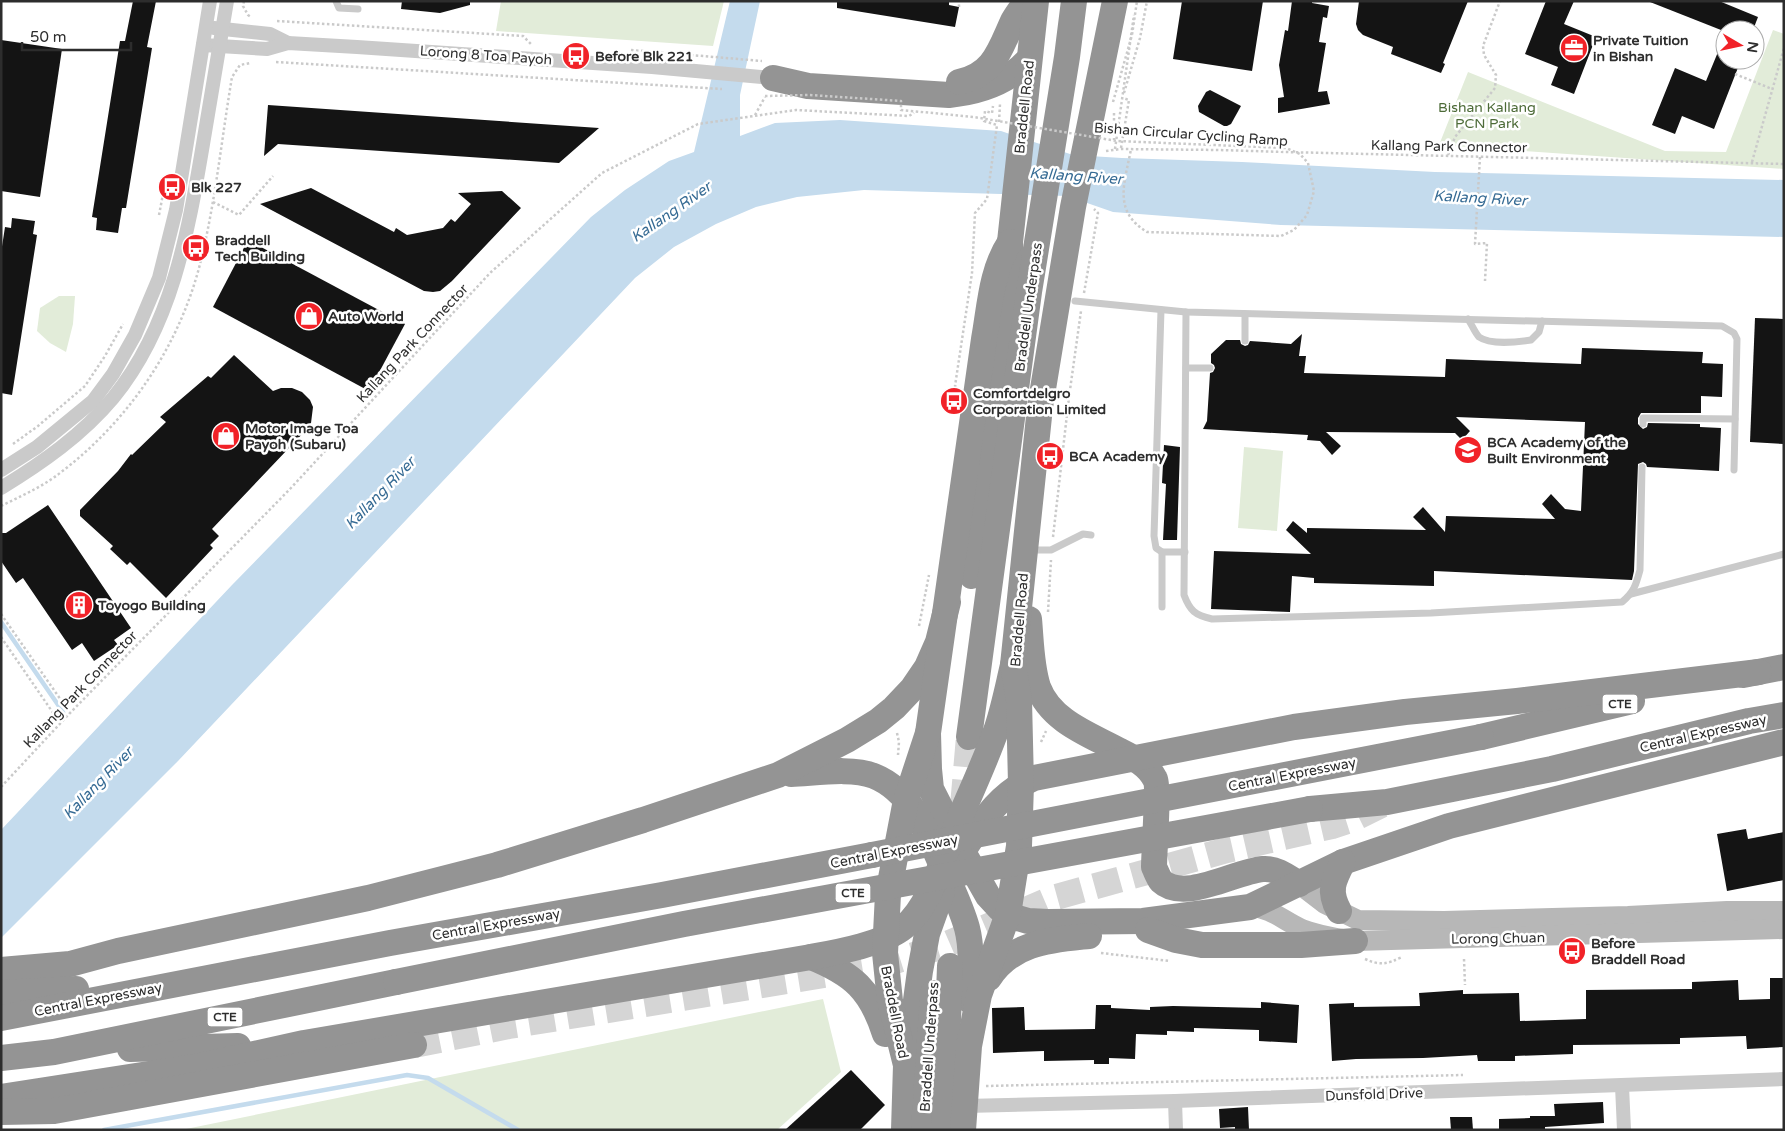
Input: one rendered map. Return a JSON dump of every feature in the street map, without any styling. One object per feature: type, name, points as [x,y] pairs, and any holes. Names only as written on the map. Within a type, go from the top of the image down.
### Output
[{"type":"highway","points":[[894,91],[967,81],[977,76],[991,66],[1003,46],[1014,20],[1026,1]]},
{"type":"highway","name":"Braddell Road","points":[[904,1121],[906,1074],[904,1056],[888,984],[885,938],[892,870],[906,800],[949,735],[948,602],[975,399],[995,274],[1000,257],[1010,242],[1014,202],[1006,125],[1029,59],[1036,1]]},
{"type":"highway","points":[[1067,57],[1074,1]]},
{"type":"highway","points":[[1067,57],[1082,1]]},
{"type":"highway","name":"Braddell Road","points":[[970,1114],[969,1046],[979,995],[1008,914],[1019,846],[1018,700],[1013,665],[1037,427],[1086,210],[1087,138],[1115,1]]},
{"type":"highway","name":"Braddell Underpass","points":[[949,735],[1029,292],[1067,57]]},
{"type":"highway","points":[[763,78],[808,86],[941,95],[971,92],[1000,82],[1014,74],[1029,59]]},
{"type":"highway","name":"Braddell Underpass","points":[[949,735],[1011,280],[1010,242]]},
{"type":"highway","points":[[1023,559],[1035,674],[1041,694],[1064,720],[1089,736],[1134,758],[1146,767],[1157,781],[1154,867],[1160,880],[1165,884],[1178,888],[1196,887],[1263,869],[1280,872],[1299,884]]},
{"type":"highway","points":[[12,963],[88,950],[118,951],[368,898],[497,865],[652,817],[778,775],[847,740],[878,721],[899,703],[920,679],[933,654],[948,602]]},
{"type":"highway","points":[[906,1074],[927,934],[968,802],[998,726],[1013,665]]},
{"type":"highway","points":[[1,1097],[200,1066],[304,1043],[843,951],[885,938],[904,927],[922,904],[951,856],[986,815],[1001,799],[1020,784],[1034,778],[1294,727],[1405,712],[1517,701],[1772,669]]},
{"type":"highway","name":"Central Expressway","points":[[2,1009],[174,983],[853,859],[1481,737],[1772,669]]},
{"type":"highway","name":"Central Expressway","points":[[1,1058],[54,1052],[694,923],[1310,809],[1387,802],[1552,769],[1784,714]]},
{"type":"highway","points":[[949,735],[929,770],[931,789],[951,856],[957,899],[967,930],[970,956],[969,1046]]},
{"type":"highway","points":[[778,775],[838,771],[873,776],[894,788],[951,856],[991,900],[1008,914],[1028,921],[1048,922],[1143,920],[1250,907],[1343,862],[1449,826],[1784,742]]},
{"type":"highway","points":[[1338,911],[1333,900],[1332,889],[1334,878],[1343,862]]},
{"type":"highway","points":[[979,995],[1007,957],[1028,945],[1069,938],[1190,925],[1246,912],[1250,907]]},
{"type":"highway","points":[[927,934],[943,925],[956,924],[967,930]]},
{"type":"highway","points":[[1148,930],[1176,940],[1202,945],[1301,945],[1355,941]]},
{"type":"highway","points":[[811,957],[843,972],[856,982],[871,1000],[878,1014],[890,1051],[904,1121]]},
{"type":"highway","name":"Braddell Underpass","points":[[924,1130],[943,965],[944,1130]]},
{"type":"highway","points":[[54,1052],[304,1043]]},
{"type":"highway","points":[[1,1112],[54,1111],[414,1045]]},
{"type":"main road","name":"Lorong Chuan","points":[[1299,884],[1325,904],[1358,920],[1434,921],[1628,916],[1727,910],[1784,911]]},
{"type":"main road","name":"Lorong Chuan","points":[[1250,907],[1272,911],[1283,920],[1322,936],[1355,941],[1784,929]]},
{"type":"street","points":[[1,470],[37,447],[93,401],[119,364],[135,335],[159,278],[176,210],[210,1]]},
{"type":"street","points":[[1,488],[47,459],[83,430],[113,397],[149,342],[169,297],[181,257],[194,199],[227,1]]},
{"type":"street","name":"Lorong 8 Toa Payoh","points":[[206,27],[270,34],[288,43]]},
{"type":"street","name":"Lorong 8 Toa Payoh","points":[[203,45],[267,49],[288,43],[458,53],[763,78]]},
{"type":"street","name":"Dunsfold Drive","points":[[970,1114],[1175,1101],[1784,1079]]},
{"type":"street","points":[[1622,1086],[1624,1130]]},
{"type":"street","points":[[1175,1101],[1176,1130]]},
{"type":"lane","points":[[336,1],[340,8],[358,9]]},
{"type":"lane","points":[[154,291],[169,297]]},
{"type":"lane","points":[[1078,302],[1186,312],[1717,326],[1727,328],[1734,333],[1737,339],[1734,470]]},
{"type":"lane","points":[[1161,310],[1154,536],[1156,548],[1162,552],[1185,552]]},
{"type":"lane","points":[[1186,312],[1184,595],[1188,606],[1198,616],[1212,619],[1431,614],[1622,602],[1631,594],[1640,570],[1642,467]]},
{"type":"lane","points":[[1245,314],[1245,341]]},
{"type":"lane","points":[[1468,320],[1479,336],[1488,341],[1515,342],[1531,340],[1539,332],[1542,321]]},
{"type":"lane","points":[[1186,368],[1210,368]]},
{"type":"lane","points":[[1643,424],[1643,418],[1735,419]]},
{"type":"lane","points":[[1023,559],[1052,550],[1083,534],[1091,535]]},
{"type":"lane","points":[[1162,552],[1162,606]]},
{"type":"lane","points":[[1631,594],[1784,554]]},
{"type":"path","points":[[958,7],[959,1]]},
{"type":"path","points":[[1115,149],[1113,102],[1132,35],[1137,1]]},
{"type":"path","points":[[1115,149],[1137,1]]},
{"type":"path","points":[[1116,141],[1123,98],[1140,38],[1147,1]]},
{"type":"path","points":[[1448,155],[1455,137],[1495,88],[1496,75],[1484,55],[1482,46],[1500,1]]},
{"type":"path","points":[[270,21],[523,36],[531,44],[540,44]]},
{"type":"path","points":[[1751,163],[1784,48]]},
{"type":"path","points":[[629,50],[688,54],[763,78],[755,115]]},
{"type":"path","points":[[276,62],[686,86]]},
{"type":"path","points":[[1736,74],[1772,89]]},
{"type":"path","name":"Bishan Circular Cycling Ramp","points":[[763,78],[810,95],[902,101],[901,110],[974,117],[1006,125],[1116,141],[1286,148],[1300,154],[1308,163],[1314,190],[1307,215],[1294,230],[1282,236],[1147,232],[1135,225],[1124,206],[1123,197],[1131,149]]},
{"type":"path","points":[[1121,149],[1130,100],[1123,98]]},
{"type":"path","points":[[994,100],[992,114],[985,111],[984,121],[1006,125]]},
{"type":"path","points":[[960,388],[955,386],[972,273],[975,212],[986,199],[1006,125],[1000,102]]},
{"type":"path","name":"Kallang Park Connector","points":[[1,787],[60,723],[290,489],[490,273],[602,173],[698,124],[796,110],[909,116]]},
{"type":"path","name":"Kallang Park Connector","points":[[1115,149],[1784,164]]},
{"type":"path","points":[[1480,157],[1475,244],[1487,243],[1485,282]]},
{"type":"path","points":[[212,202],[239,215],[272,176]]},
{"type":"path","points":[[158,217],[164,189]]},
{"type":"path","points":[[1063,397],[1069,397],[1086,210]]},
{"type":"path","points":[[7,448],[38,426],[86,386],[125,320]]},
{"type":"path","points":[[1,614],[70,713]]},
{"type":"path","points":[[1,637],[60,723]]},
{"type":"path","points":[[1464,960],[1465,985]]},
{"type":"path","points":[[970,1114],[982,1086],[1469,1075]]},
{"type":"green space","points":[[501,1],[724,1],[713,46],[496,31]]},
{"type":"green space","name":"Bishan Kallang PCN Park","points":[[1773,30],[1784,34],[1784,169],[1439,145],[1468,72],[1665,151],[1726,152],[1758,70],[1765,70],[1765,51]]},
{"type":"green space","points":[[59,296],[75,296],[73,324],[66,352],[50,343],[37,331],[40,308]]},
{"type":"green space","points":[[1244,447],[1283,451],[1277,531],[1238,528]]},
{"type":"green space","points":[[823,999],[841,1072],[777,1130],[181,1130]]},
{"type":"water","name":"Kallang River","points":[[730,1],[760,1],[740,95],[740,136],[775,123],[840,120],[1001,131],[1073,155],[1435,172],[1784,180],[1784,237],[1281,225],[1113,212],[1067,196],[864,190],[797,197],[756,207],[716,224],[674,247],[635,278],[178,761],[1,938],[1,830],[232,585],[591,217],[625,190],[669,161],[694,152]]},
{"type":"building","points":[[133,1],[156,1],[147,47],[152,48],[126,208],[122,208],[118,233],[96,230],[97,218],[92,217],[120,41],[125,41]]},
{"type":"building","points":[[402,1],[470,1],[470,5],[440,13],[401,9]]},
{"type":"building","points":[[837,1],[949,1],[949,5],[959,7],[955,27],[837,8]]},
{"type":"building","points":[[1182,1],[1263,1],[1252,71],[1173,59]]},
{"type":"building","points":[[1292,1],[1312,1],[1312,3],[1329,6],[1327,18],[1323,17],[1319,42],[1326,43],[1318,92],[1327,91],[1330,104],[1278,113],[1278,98],[1284,97],[1279,65],[1285,30],[1288,31]]},
{"type":"building","points":[[1359,1],[1468,1],[1443,63],[1445,64],[1441,73],[1391,54],[1393,47],[1363,35],[1358,30],[1356,24]]},
{"type":"building","points":[[1546,1],[1574,1],[1564,24],[1596,37],[1574,94],[1551,85],[1558,67],[1525,54]]},
{"type":"building","points":[[1719,1],[1758,17],[1757,20],[1715,20],[1715,28],[1650,2]]},
{"type":"building","points":[[1,40],[62,49],[40,197],[1,191]]},
{"type":"building","points":[[1715,59],[1715,70],[1737,70],[1714,129],[1682,116],[1675,134],[1652,125],[1675,68],[1706,81]]},
{"type":"building","points":[[1210,90],[1241,106],[1231,124],[1224,126],[1199,112],[1198,106],[1206,92]]},
{"type":"building","points":[[268,105],[599,128],[559,163],[278,144],[264,156]]},
{"type":"building","points":[[311,188],[394,232],[396,228],[407,235],[443,228],[451,219],[455,222],[471,204],[458,193],[502,191],[521,208],[452,281],[440,291],[433,292],[424,291],[260,204]]},
{"type":"building","points":[[12,218],[35,221],[33,234],[37,235],[12,395],[1,393],[1,253],[5,227],[11,228]]},
{"type":"building","name":"Auto World","points":[[248,240],[405,324],[369,391],[213,307]]},
{"type":"building","points":[[1755,318],[1784,319],[1784,444],[1750,442]]},
{"type":"building","points":[[1302,334],[1299,356],[1306,356],[1304,373],[1445,377],[1446,359],[1581,364],[1582,348],[1703,352],[1702,363],[1723,364],[1722,397],[1701,396],[1701,413],[1641,413],[1638,418],[1638,424],[1643,429],[1647,427],[1648,423],[1700,424],[1700,427],[1721,428],[1719,471],[1647,467],[1643,462],[1638,464],[1634,571],[1632,580],[1434,571],[1434,586],[1314,583],[1314,578],[1292,576],[1290,612],[1211,609],[1214,551],[1311,554],[1286,530],[1293,521],[1307,533],[1307,528],[1426,530],[1413,517],[1423,507],[1445,532],[1446,516],[1555,519],[1542,504],[1551,494],[1565,509],[1581,511],[1585,422],[1456,417],[1470,431],[1462,440],[1455,433],[1326,432],[1341,446],[1332,455],[1320,441],[1307,440],[1308,435],[1203,429],[1207,421],[1210,373],[1215,368],[1211,363],[1211,354],[1226,340],[1240,340],[1241,344],[1245,346],[1250,341],[1291,344]]},
{"type":"building","points":[[234,355],[273,391],[281,388],[292,388],[302,392],[310,400],[313,407],[311,423],[212,529],[219,536],[210,545],[213,548],[166,598],[130,562],[127,565],[110,549],[113,546],[80,516],[80,510],[118,471],[131,454],[166,422],[160,417],[208,376],[211,378]]},
{"type":"building","points":[[1164,445],[1180,447],[1177,540],[1163,540],[1166,484],[1162,483]]},
{"type":"building","name":"Toyogo Building","points":[[48,505],[131,628],[114,640],[118,645],[94,661],[82,643],[72,650],[23,578],[16,583],[1,561],[1,533],[6,533]]},
{"type":"building","points":[[1746,829],[1748,839],[1784,832],[1784,880],[1727,891],[1717,834]]},
{"type":"building","points":[[1770,978],[1784,978],[1784,1047],[1747,1049],[1746,1036],[1680,1038],[1680,1044],[1573,1045],[1573,1054],[1515,1056],[1515,1061],[1478,1061],[1477,1055],[1332,1061],[1329,1004],[1354,1003],[1354,1007],[1420,1006],[1419,993],[1463,990],[1463,994],[1519,993],[1520,1021],[1586,1019],[1586,990],[1692,989],[1692,982],[1738,980],[1739,1000],[1770,999]]},
{"type":"building","points":[[1261,1002],[1299,1005],[1297,1043],[1259,1041],[1259,1030],[1194,1028],[1194,1032],[1167,1031],[1167,1035],[1136,1034],[1135,1059],[1109,1058],[1109,1064],[1094,1064],[1094,1060],[1044,1061],[1044,1051],[993,1053],[992,1008],[1024,1007],[1025,1030],[1095,1029],[1096,1005],[1111,1005],[1111,1008],[1150,1010],[1150,1007],[1173,1006],[1261,1008]]},
{"type":"building","points":[[851,1070],[885,1105],[860,1130],[785,1130]]},
{"type":"building","points":[[1603,1102],[1604,1123],[1545,1127],[1545,1130],[1499,1130],[1499,1119],[1555,1116],[1554,1104]]},
{"type":"building","points":[[1248,1107],[1249,1130],[1235,1130],[1235,1127],[1220,1128],[1219,1109]]},
{"type":"building","points":[[1450,1117],[1472,1117],[1473,1130],[1451,1130]]},
{"type":"waterway","points":[[1,622],[63,712]]},
{"type":"waterway","points":[[104,1130],[407,1075],[428,1078],[518,1130]]},
{"type":"tunnel","points":[[963,806],[969,737]]},
{"type":"tunnel","points":[[414,1045],[509,1026],[879,966],[940,947],[1056,897],[1227,850],[1332,826],[1351,820],[1387,802]]},
{"type":"place","name":"Private Tuition in Bishan","points":[[1574,48]]},
{"type":"place","name":"Before Blk 221","points":[[576,56]]},
{"type":"place","name":"Blk 227","points":[[172,187]]},
{"type":"place","name":"Braddell Tech Building","points":[[196,248]]},
{"type":"place","name":"Auto World","points":[[309,316]]},
{"type":"place","name":"Comfortdelgro Corporation Limited","points":[[954,401]]},
{"type":"place","name":"Motor Image Toa Payoh (Subaru)","points":[[226,436]]},
{"type":"place","name":"BCA Academy of the Built Environment","points":[[1468,450]]},
{"type":"place","name":"BCA Academy","points":[[1050,456]]},
{"type":"place","name":"Toyogo Building","points":[[79,605]]},
{"type":"place","name":"Before Braddell Road","points":[[1572,951]]}]
